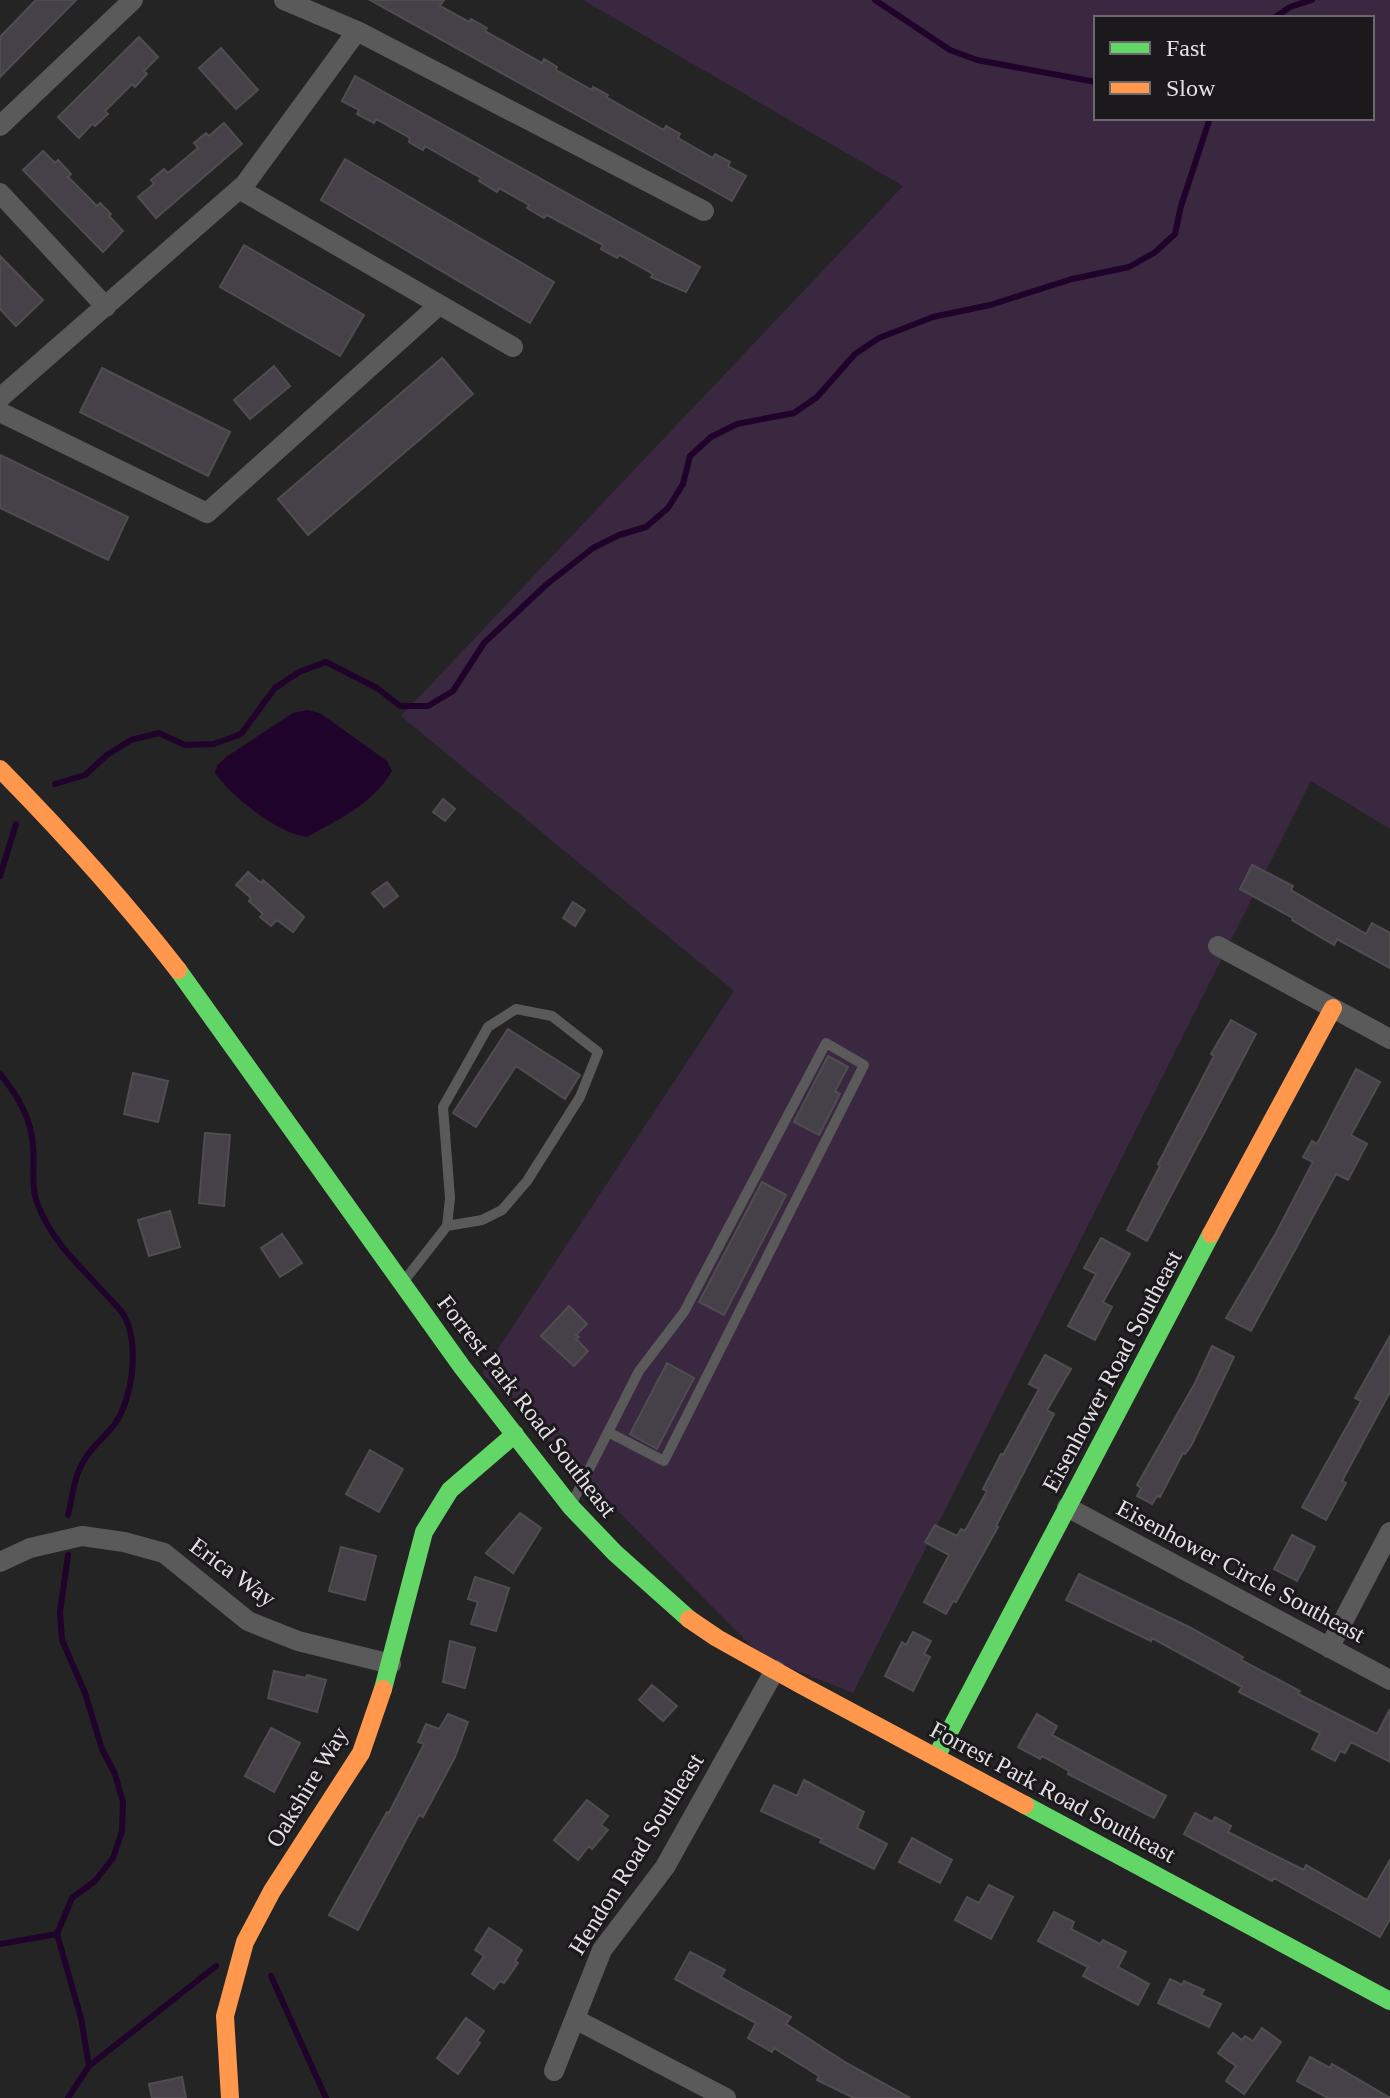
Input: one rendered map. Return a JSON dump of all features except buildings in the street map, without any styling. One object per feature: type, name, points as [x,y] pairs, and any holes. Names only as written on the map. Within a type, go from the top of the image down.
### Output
[{"type":"street","points":[[0,126],[133,0]]},
{"type":"street","points":[[284,0],[357,31],[704,211]]},
{"type":"street","points":[[0,398],[239,189],[357,31]]},
{"type":"street","points":[[239,189],[513,347]]},
{"type":"street","points":[[0,193],[106,307]]},
{"type":"street","points":[[0,412],[207,513],[439,305]]},
{"type":"street","name":"Forrest Park Road Southeast","points":[[0,769],[139,919],[211,1013],[462,1367],[571,1507],[679,1612],[717,1638],[775,1670],[1390,2001]]},
{"type":"street","points":[[1218,946],[1390,1039]]},
{"type":"street","name":"Eisenhower Road Southeast","points":[[936,1757],[1294,1075],[1333,1008]]},
{"type":"street","name":"Oakshire Way","points":[[230,2098],[225,2016],[245,1942],[272,1891],[361,1753],[391,1664],[424,1532],[450,1490],[515,1434]]},
{"type":"street","name":"Eisenhower Circle Southeast","points":[[1067,1507],[1390,1680]]},
{"type":"street","points":[[1329,1648],[1390,1532]]},
{"type":"street","name":"Erica Way","points":[[0,1562],[30,1548],[82,1536],[124,1542],[164,1553],[248,1621],[298,1641],[391,1664]]},
{"type":"street","name":"Hendon Road Southeast","points":[[554,2071],[602,1950],[665,1867],[775,1670]]},
{"type":"street","points":[[575,2019],[726,2098]]},
{"type":"lane","points":[[402,1283],[447,1226],[450,1198],[443,1107],[488,1027],[516,1009],[552,1016],[598,1052],[580,1097],[527,1181],[502,1210],[482,1220],[447,1226]]},
{"type":"lane","points":[[571,1507],[608,1432],[639,1371],[684,1312],[826,1043],[864,1065],[664,1461],[608,1432]]},
{"type":"shaded area","points":[[583,0],[1390,0],[1390,829],[1311,781],[853,1693],[762,1657],[482,1373],[734,991],[401,716],[903,186]]},
{"type":"shaded area","points":[[307,710],[320,713],[387,761],[392,771],[365,802],[307,837],[282,829],[256,812],[232,793],[215,773],[226,757],[293,713]]},
{"type":"waterway","points":[[875,0],[950,50],[977,60],[1094,82]]},
{"type":"waterway","points":[[1277,16],[1290,7],[1312,0]]},
{"type":"waterway","points":[[55,784],[85,775],[107,755],[131,740],[159,733],[185,745],[214,744],[241,734],[275,688],[299,672],[326,662],[377,688],[400,706],[428,706],[453,691],[484,643],[547,584],[593,548],[619,535],[646,527],[668,508],[683,484],[690,456],[711,437],[737,424],[794,413],[817,397],[855,354],[879,338],[933,317],[990,305],[1072,279],[1129,267],[1154,253],[1175,234],[1209,120]]},
{"type":"waterway","points":[[0,876],[16,824]]},
{"type":"waterway","points":[[0,1074],[17,1098],[29,1125],[33,1145],[34,1190],[45,1220],[63,1248],[120,1310],[131,1335],[132,1368],[126,1400],[114,1425],[83,1462],[68,1515]]},
{"type":"waterway","points":[[68,1555],[60,1612],[62,1640],[85,1693],[123,1802],[122,1831],[113,1858],[95,1881],[72,1898],[57,1934],[81,2018],[89,2066]]},
{"type":"waterway","points":[[0,1944],[57,1934]]},
{"type":"waterway","points":[[68,2098],[89,2066],[216,1966]]},
{"type":"waterway","points":[[271,1976],[326,2098]]},
{"type":"traffic: fast","points":[[178,970],[462,1367],[571,1507],[615,1553],[689,1619]]},
{"type":"traffic: fast","points":[[936,1757],[1211,1234]]},
{"type":"traffic: fast","points":[[383,1689],[424,1532],[450,1490],[515,1434]]},
{"type":"traffic: fast","points":[[1025,1805],[1390,2001]]},
{"type":"traffic: slow","points":[[0,769],[92,867],[178,970]]},
{"type":"traffic: slow","points":[[1211,1234],[1333,1008]]},
{"type":"traffic: slow","points":[[689,1619],[803,1686],[1025,1805]]},
{"type":"traffic: slow","points":[[230,2098],[225,2016],[245,1942],[272,1891],[361,1753],[383,1689]]}]
